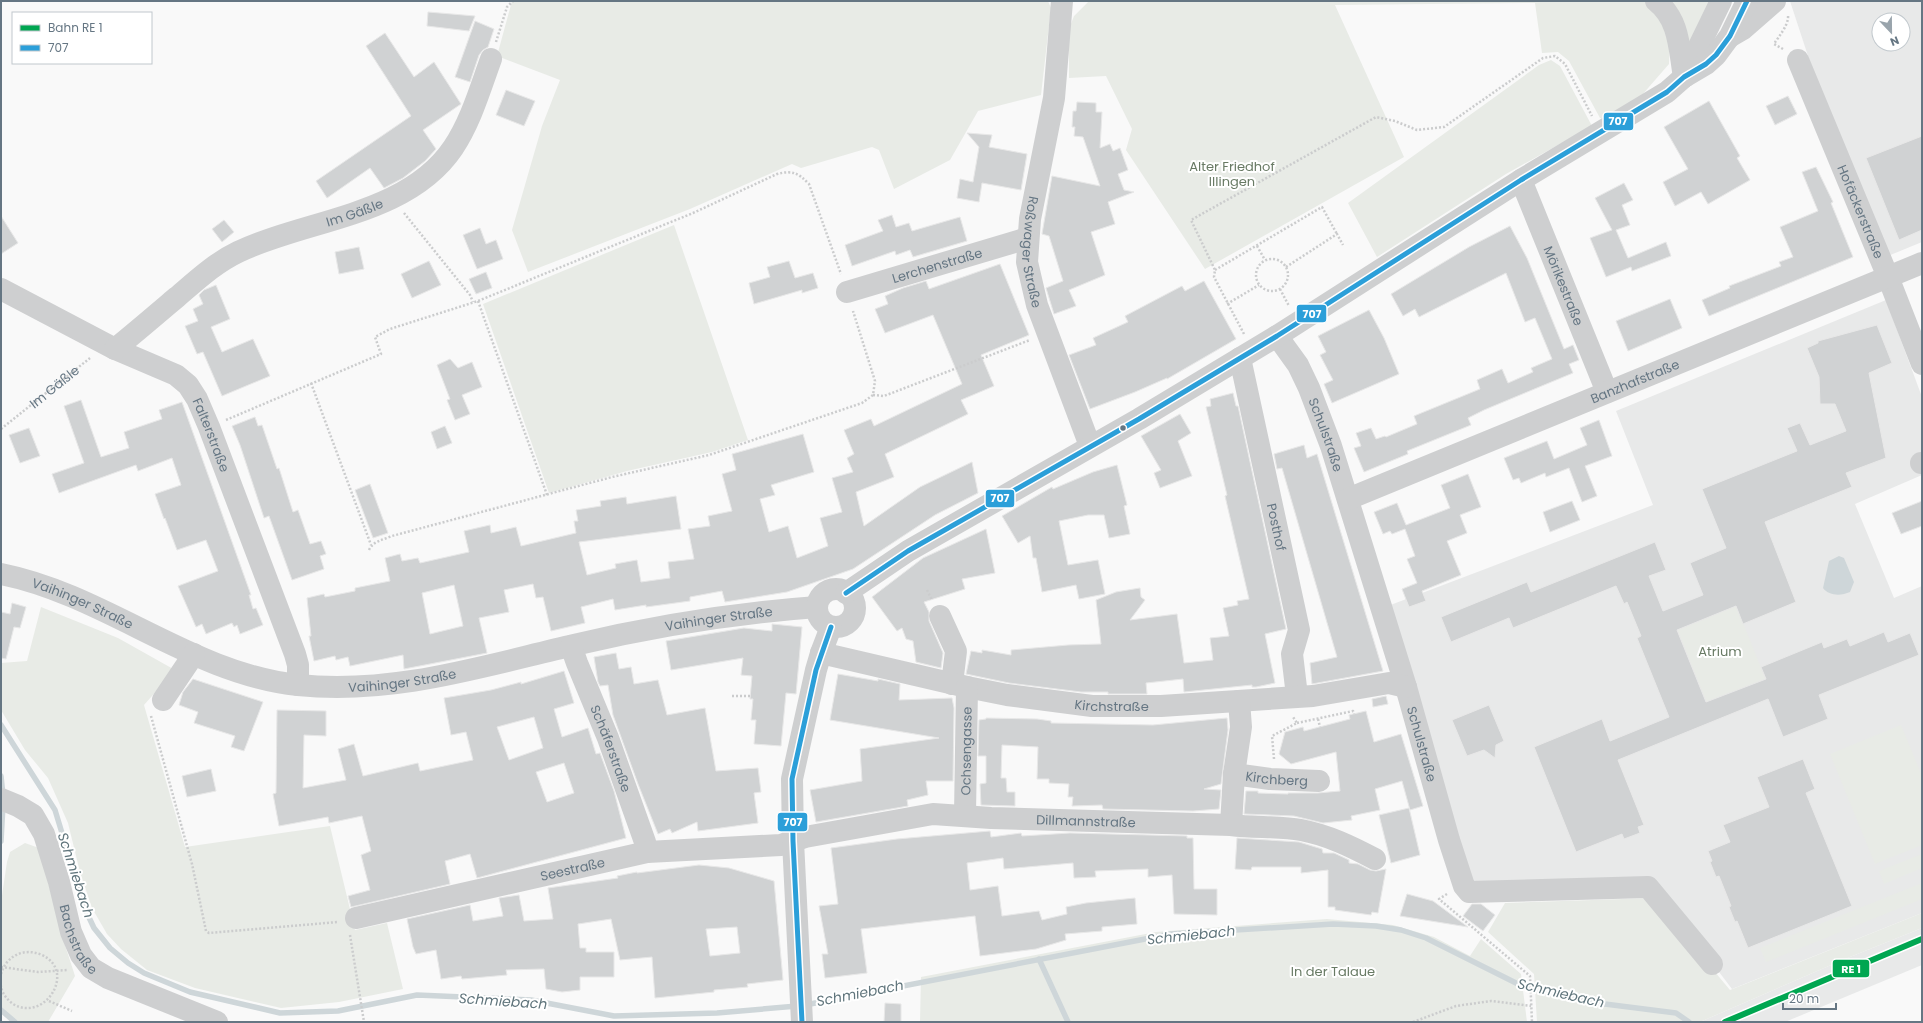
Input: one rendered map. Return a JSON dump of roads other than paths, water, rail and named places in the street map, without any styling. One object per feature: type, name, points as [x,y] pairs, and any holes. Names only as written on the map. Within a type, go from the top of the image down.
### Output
[{"type":"street","name":"Roßwager Straße","points":[[1062,1],[1054,98],[1028,238],[1027,262],[1030,284],[1090,446]]},
{"type":"street","points":[[1656,1],[1670,15],[1677,31],[1684,77]]},
{"type":"street","points":[[1684,77],[1720,1]]},
{"type":"street","points":[[846,593],[908,551],[1139,419],[1277,336],[1521,180],[1668,92],[1684,77],[1706,64],[1716,55],[1730,36],[1747,1]]},
{"type":"street","points":[[1730,36],[1743,29],[1775,1]]},
{"type":"street","name":"Im Gäßle","points":[[111,347],[214,266],[238,252],[271,238],[374,207],[397,196],[418,182],[438,166],[453,148],[476,99],[491,59]]},
{"type":"street","name":"Hofäckerstraße","points":[[1798,60],[1888,277],[1922,364]]},
{"type":"street","name":"Mörikestraße","points":[[1521,180],[1607,392]]},
{"type":"street","name":"Lerchenstraße","points":[[847,292],[1028,238]]},
{"type":"street","name":"Banzhafstraße","points":[[1348,499],[1922,263]]},
{"type":"street","name":"Falterstraße","points":[[1,288],[111,347],[176,375],[188,385],[197,399],[209,426],[295,654],[298,665],[298,685]]},
{"type":"street","name":"Schulstraße","points":[[1277,336],[1298,365],[1309,388],[1348,499],[1406,687],[1449,840],[1464,886],[1469,892],[1648,887],[1712,964]]},
{"type":"street","name":"Posthof","points":[[1247,354],[1299,630],[1292,654],[1290,697]]},
{"type":"street","name":"Vaihinger Straße","points":[[1,574],[51,588],[103,610],[223,667],[251,676],[298,685],[340,687],[398,684],[446,676],[611,637],[769,610],[817,607]]},
{"type":"street","points":[[836,590],[846,593],[853,601],[855,608],[853,616],[849,622],[843,626],[831,626],[822,622],[818,616],[817,607],[822,595],[828,591],[836,590]]},
{"type":"street","name":"Ochsengasse","points":[[940,616],[956,651],[960,686],[965,815]]},
{"type":"street","points":[[802,1022],[793,841],[792,779],[821,653],[831,626]]},
{"type":"street","name":"Schäferstraße","points":[[571,646],[608,738],[645,842],[647,852]]},
{"type":"street","name":"Kirchstraße","points":[[821,653],[960,686],[1006,695],[1092,706],[1161,706],[1313,696],[1389,683],[1406,687]]},
{"type":"street","points":[[163,700],[194,654]]},
{"type":"street","name":"Kirchberg","points":[[1231,825],[1234,774],[1241,727],[1239,701]]},
{"type":"street","name":"Kirchberg","points":[[1234,774],[1270,779],[1319,781]]},
{"type":"street","name":"Bachstraße","points":[[1,799],[18,806],[33,815],[44,834],[59,882],[71,932],[81,955],[91,968],[108,978],[217,1022]]},
{"type":"street","name":"Dillmannstraße","points":[[793,841],[805,837],[933,814],[965,815],[991,818],[1231,825],[1252,828],[1300,830],[1323,836],[1349,846],[1375,859]]},
{"type":"street","name":"Seestraße","points":[[349,923],[647,852],[781,845],[793,841]]},
{"type":"waterway","name":"Schmiebach","points":[[1,725],[55,810],[85,909],[94,928],[110,948],[128,963],[144,973],[190,992],[280,1013],[338,1011],[417,995],[531,1000],[614,1016],[717,1013],[797,1006]]},
{"type":"waterway","points":[[1,776],[3,795]]},
{"type":"waterway","points":[[1,841],[3,805]]},
{"type":"waterway","name":"Schmiebach","points":[[805,1005],[1171,934],[1333,924],[1376,926],[1401,930],[1426,938],[1518,984],[1539,991],[1589,1002],[1676,1013],[1689,1022]]},
{"type":"waterway","points":[[1039,959],[1068,1022]]},
{"type":"waterway","points":[[1,1010],[15,1022]]},
{"type":"park label","name":"Alter Friedhof Illingen","points":[[1232,174]]},
{"type":"park label","name":"Atrium","points":[[1720,651]]},
{"type":"park label","name":"In der Talaue","points":[[1333,971]]}]
